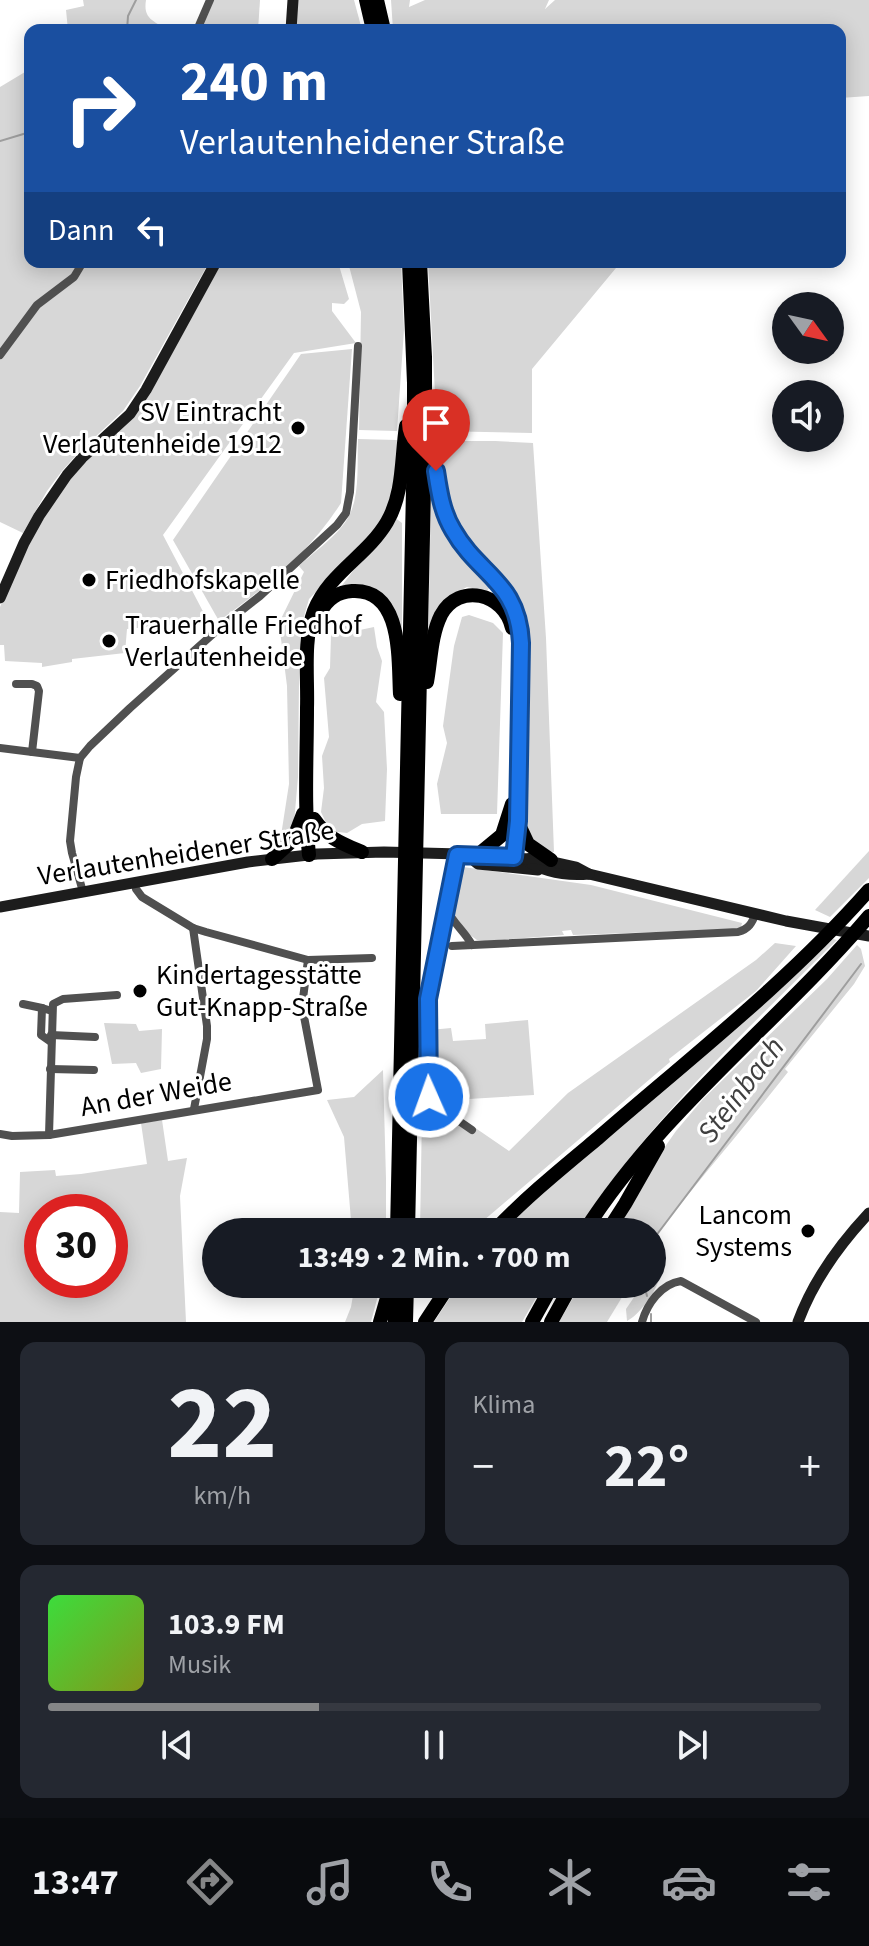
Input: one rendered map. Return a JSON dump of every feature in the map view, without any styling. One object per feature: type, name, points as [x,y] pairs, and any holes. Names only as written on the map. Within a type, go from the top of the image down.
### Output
[{"type":"highway","points":[[366,0],[372,24]]},
{"type":"highway","points":[[377,0],[383,24]]},
{"type":"highway","points":[[397,1218],[414,383],[409,268]]},
{"type":"highway","points":[[408,1218],[425,443],[420,268]]},
{"type":"highway","points":[[425,357],[431,388],[436,471],[446,517],[462,543],[506,591],[515,608],[521,633],[515,858]]},
{"type":"highway","points":[[313,854],[307,802],[310,625],[331,581],[375,538],[390,516],[400,484],[414,383]]},
{"type":"highway","points":[[313,854],[316,727],[313,642],[319,615],[329,600],[340,593],[355,591],[373,596],[386,607],[392,618],[408,742]]},
{"type":"highway","points":[[419,713],[428,680],[434,633],[445,608],[459,599],[473,596],[486,597],[500,605],[510,623],[514,645],[512,804],[515,858]]},
{"type":"highway","points":[[272,859],[293,840],[307,802]]},
{"type":"highway","points":[[468,855],[502,835],[512,804]]},
{"type":"highway","points":[[314,819],[330,837],[362,852]]},
{"type":"highway","points":[[518,821],[528,844],[548,865]]},
{"type":"highway","points":[[508,1218],[758,1000],[825,937],[869,890]]},
{"type":"highway","points":[[594,1218],[677,1114],[846,941],[866,926]]},
{"type":"highway","points":[[615,1218],[677,1114]]},
{"type":"highway","points":[[380,1322],[388,1298]]},
{"type":"highway","points":[[394,1298],[395,1322]]},
{"type":"highway","points":[[406,1322],[407,1298]]},
{"type":"highway","points":[[425,1322],[441,1298]]},
{"type":"highway","points":[[532,1322],[545,1298]]},
{"type":"highway","points":[[551,1322],[564,1298]]},
{"type":"main road","points":[[291,24],[293,0]]},
{"type":"main road","points":[[0,598],[39,516],[82,458],[130,414],[213,268]]},
{"type":"main road","name":"Verlautenheidener Straße","points":[[0,907],[272,859],[362,852],[435,853],[535,858],[548,865],[576,867],[589,874],[820,928],[866,926]]},
{"type":"main road","points":[[468,855],[478,864],[531,871],[548,865]]},
{"type":"main road","points":[[798,1322],[826,1269],[869,1213]]},
{"type":"street","points":[[200,24],[210,0]]},
{"type":"street","points":[[0,355],[37,305],[74,277],[79,268]]},
{"type":"street","points":[[83,892],[70,841],[80,758],[130,708],[303,557],[346,513],[350,492],[358,346]]},
{"type":"street","points":[[16,684],[32,684],[39,691],[32,752]]},
{"type":"street","points":[[0,748],[80,758]]},
{"type":"street","points":[[468,855],[447,910],[428,999],[428,1091],[433,1103],[472,1130]]},
{"type":"street","points":[[135,883],[142,897],[193,928],[308,960],[372,958]]},
{"type":"street","points":[[447,910],[472,945]]},
{"type":"street","points":[[452,946],[738,932],[746,930],[756,913]]},
{"type":"street","points":[[193,928],[207,1026],[194,1109]]},
{"type":"street","name":"An der Weide","points":[[0,1134],[49,1135],[318,1090],[302,1006],[308,960]]},
{"type":"street","points":[[95,1037],[51,1038],[41,1035],[47,1010],[63,999],[117,995]]},
{"type":"street","points":[[23,1004],[47,1010]]},
{"type":"street","points":[[49,1135],[51,1038]]},
{"type":"street","points":[[50,1069],[94,1070]]},
{"type":"street","points":[[642,1322],[645,1311],[660,1291],[672,1282],[681,1281],[756,1322]]},
{"type":"shaded area","points":[[83,0],[146,0],[146,11],[158,24],[67,24],[66,10],[84,6]]},
{"type":"shaded area","points":[[212,0],[260,0],[258,24],[202,24]]},
{"type":"shaded area","points":[[297,0],[354,0],[360,24],[295,24]]},
{"type":"shaded area","points":[[391,0],[410,0],[409,7],[425,0],[549,0],[545,9],[555,0],[869,0],[869,96],[846,98],[846,24],[393,24]]},
{"type":"shaded area","points":[[24,73],[24,268],[78,268],[0,352],[0,87]]},
{"type":"shaded area","points":[[80,268],[206,268],[123,411],[62,471],[23,533],[0,522],[0,357],[39,307]]},
{"type":"shaded area","points":[[216,268],[340,268],[349,299],[344,304],[332,303],[332,311],[356,343],[294,353],[163,535],[208,621],[127,629],[125,653],[72,659],[72,662],[42,667],[42,663],[5,661],[4,645],[0,645],[0,607],[22,555],[42,517],[70,478],[113,435]]},
{"type":"shaded area","points":[[350,268],[401,268],[404,330],[397,431],[359,430],[361,312]]},
{"type":"shaded area","points":[[428,268],[616,268],[532,369],[532,433],[437,431]]},
{"type":"shaded area","name":"SV Eintracht Verlautenheide 1912","points":[[352,349],[341,503],[329,521],[286,568],[219,621],[173,540],[301,354]]},
{"type":"shaded area","points":[[358,439],[397,440],[398,476],[390,507],[373,533],[309,599],[301,627],[294,823],[288,838],[280,842],[289,784],[287,686],[279,623],[304,572],[299,566],[333,536],[353,508]]},
{"type":"shaded area","points":[[439,441],[533,443],[546,638],[554,852],[542,851],[526,836],[520,803],[523,630],[446,509]]},
{"type":"shaded area","points":[[431,497],[493,583],[487,591],[467,587],[453,594],[428,642]]},
{"type":"shaded area","points":[[394,517],[402,523],[402,634],[382,598],[340,588]]},
{"type":"shaded area","points":[[469,615],[493,623],[503,633],[497,814],[441,814],[437,784],[447,743],[443,726],[454,646],[462,617]]},
{"type":"shaded area","points":[[342,624],[355,631],[374,627],[382,661],[376,702],[384,712],[387,769],[385,821],[362,824],[347,833],[330,831],[321,812],[324,788],[322,756],[329,737],[324,678],[330,668],[331,635]]},
{"type":"shaded area","points":[[869,851],[869,878],[830,917],[815,910]]},
{"type":"shaded area","points":[[460,868],[591,885],[742,923],[737,929],[573,935],[571,930],[562,931],[564,935],[477,940],[453,916],[451,907]]},
{"type":"shaded area","points":[[833,939],[837,940],[699,1079],[634,1153],[586,1218],[515,1218],[526,1207],[779,990]]},
{"type":"shaded area","points":[[775,943],[796,946],[756,991],[669,1059],[670,1062],[486,1218],[420,1218],[424,993],[430,999],[430,1030],[451,1028],[453,1041],[486,1039],[485,1024],[528,1020],[534,1095],[436,1101],[509,1151],[568,1093],[756,960]]},
{"type":"shaded area","points":[[857,945],[861,949],[865,966],[854,984],[785,1069],[788,1072],[666,1223],[666,1218],[622,1218],[655,1161],[703,1099],[827,979]]},
{"type":"shaded area","points":[[104,1023],[136,1024],[139,1031],[162,1029],[161,1069],[141,1073],[136,1063],[112,1064]]},
{"type":"shaded area","points":[[383,1070],[386,1218],[351,1218],[344,1137],[327,1100],[354,1097]]},
{"type":"shaded area","points":[[162,1120],[168,1161],[187,1158],[180,1196],[186,1322],[0,1322],[0,1212],[19,1213],[20,1172],[55,1170],[56,1176],[147,1164],[141,1123]]},
{"type":"shaded area","points":[[353,1298],[377,1298],[371,1322],[345,1322]]},
{"type":"shaded area","points":[[450,1298],[536,1298],[522,1322],[434,1322]]},
{"type":"shaded area","points":[[573,1298],[622,1298],[607,1322],[559,1322]]},
{"type":"shaded area","points":[[633,1298],[649,1298],[627,1321],[626,1309]]},
{"type":"waterway","points":[[127,24],[136,0]]},
{"type":"waterway","points":[[0,141],[24,134]]},
{"type":"waterway","name":"Steinbach","points":[[666,1222],[861,964]]},
{"type":"waterway","name":"Steinbach","points":[[651,1314],[651,1322]]},
{"type":"place","name":"SV Eintracht Verlautenheide 1912","points":[[298,428]]},
{"type":"place","name":"Friedhofskapelle","points":[[89,580]]},
{"type":"place","name":"Trauerhalle Friedhof Verlautenheide","points":[[109,641]]},
{"type":"place","name":"Kindertagesstätte Gut-Knapp-Straße","points":[[140,991]]},
{"type":"place","name":"Lancom Systems","points":[[808,1231]]},
{"type":"route","points":[[429,1097],[428,999],[457,855],[514,857],[518,821],[521,643],[512,601],[462,543],[446,517],[436,471]]}]
